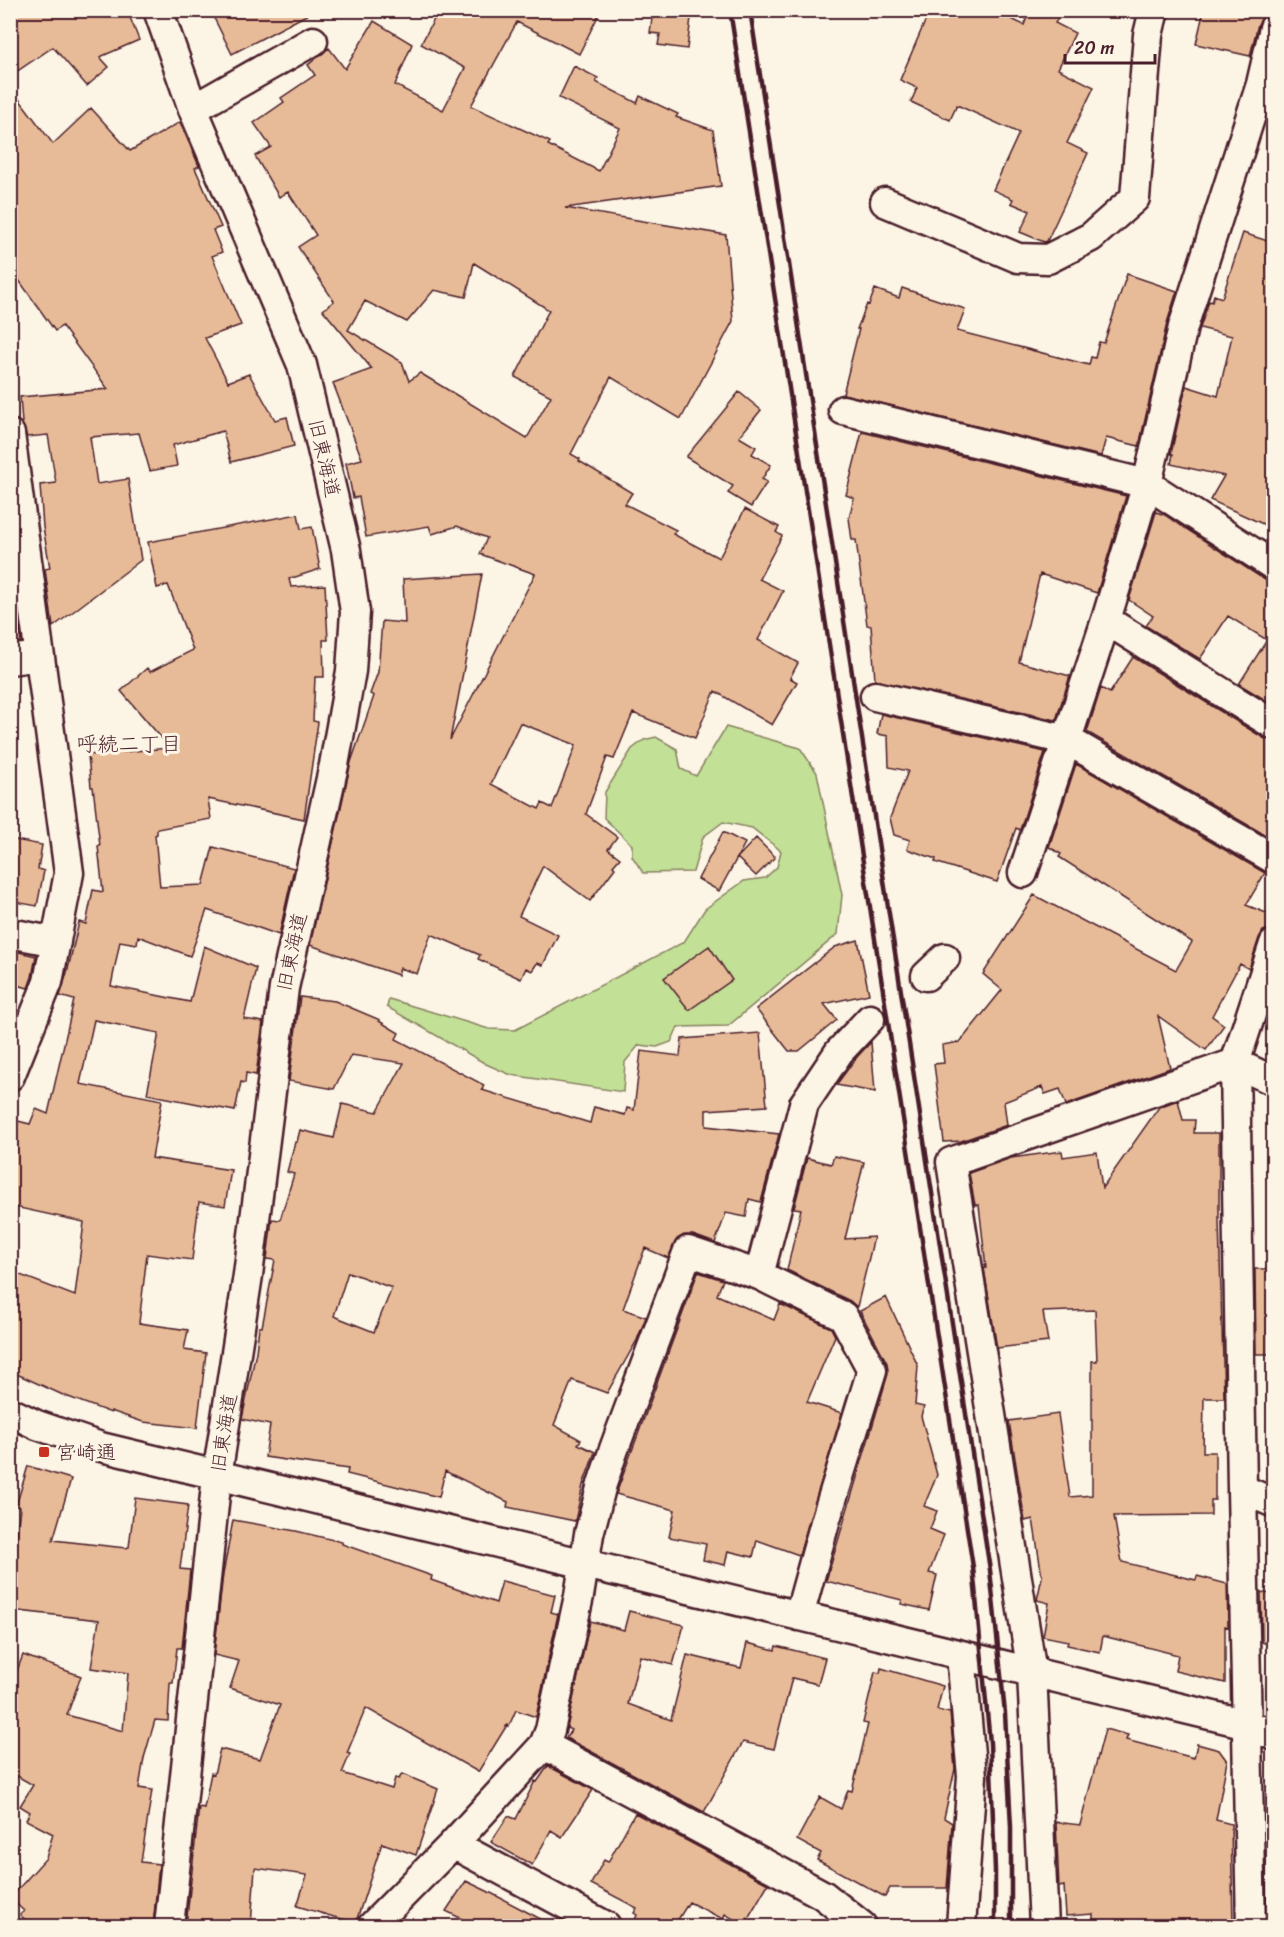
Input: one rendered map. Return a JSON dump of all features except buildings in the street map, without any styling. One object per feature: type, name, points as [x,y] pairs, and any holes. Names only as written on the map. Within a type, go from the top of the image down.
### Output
[{"type":"street","name":"旧東海道","points":[[158,10],[193,109],[302,365],[346,550],[355,612],[351,671],[334,765],[284,988],[248,1275],[217,1476],[169,1926]]},
{"type":"street","points":[[885,202],[1017,258],[1048,259],[1091,237],[1135,198],[1148,35],[1154,10]]},
{"type":"street","points":[[1023,873],[1106,620],[1147,484],[1183,327],[1261,84],[1274,28]]},
{"type":"street","points":[[193,109],[313,41]]},
{"type":"street","points":[[843,410],[1147,484],[1274,566]]},
{"type":"street","points":[[10,434],[69,873],[48,982],[10,1076]]},
{"type":"street","points":[[1106,620],[1274,725]]},
{"type":"street","points":[[10,660],[40,656]]},
{"type":"street","points":[[875,696],[1067,740],[1274,859]]},
{"type":"street","points":[[10,933],[56,942]]},
{"type":"street","points":[[1251,1926],[1235,1063],[1274,944]]},
{"type":"street","points":[[759,1275],[804,1104],[839,1052],[870,1019]]},
{"type":"street","points":[[1044,1926],[1032,1673],[951,1162],[1235,1063],[1274,1081]]},
{"type":"street","points":[[372,1926],[453,1845],[544,1745],[550,1730],[579,1596],[589,1534],[614,1449],[688,1251],[759,1275],[843,1316],[872,1370],[825,1522],[799,1616]]},
{"type":"street","points":[[10,1412],[37,1425],[101,1448],[1247,1724],[1274,1736]]},
{"type":"street","points":[[1242,1489],[1274,1503]]},
{"type":"street","points":[[961,1655],[972,1776],[961,1926]]},
{"type":"street","points":[[544,1745],[823,1895],[862,1926]]},
{"type":"street","points":[[453,1845],[606,1926]]},
{"type":"green space","points":[[726,727],[800,748],[817,773],[842,895],[838,934],[728,1026],[678,1027],[671,1042],[657,1047],[639,1045],[625,1062],[623,1092],[511,1075],[486,1064],[387,1007],[389,999],[489,1029],[515,1030],[684,942],[705,909],[744,881],[765,878],[777,867],[781,851],[752,828],[723,822],[703,837],[693,872],[643,873],[632,856],[632,845],[604,818],[605,792],[632,749],[644,740],[656,737],[677,749],[681,769],[696,776]]},
{"type":"railway","points":[[730,10],[973,1567],[990,1743],[995,1926]]},
{"type":"railway","points":[[750,10],[990,1570],[1005,1713],[1011,1827],[1011,1926]]},
{"type":"place","name":"宮崎通","points":[[44,1452]]},
{"type":"district","name":"呼続二丁目","points":[[129,744]]}]
